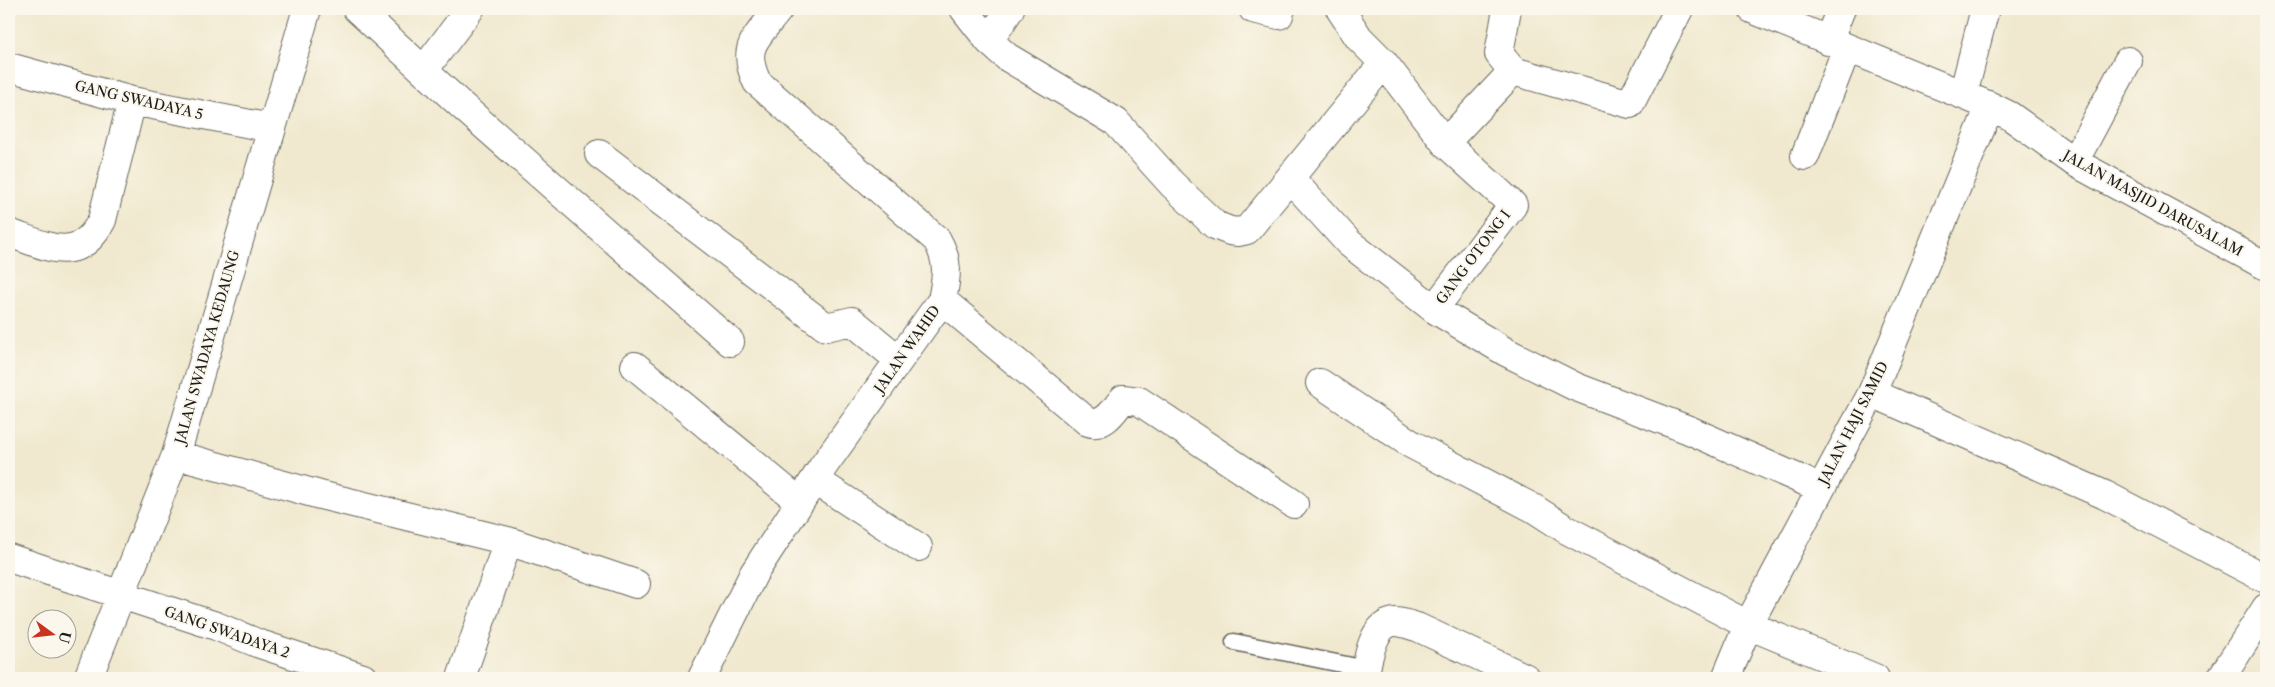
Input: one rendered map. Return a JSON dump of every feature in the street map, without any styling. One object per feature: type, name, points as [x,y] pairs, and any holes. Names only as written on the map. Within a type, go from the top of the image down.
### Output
[{"type":"street","name":"JALAN SWADAYA KEDAUNG","points":[[88,678],[176,455],[307,9]]},
{"type":"street","points":[[357,9],[461,105],[730,342]]},
{"type":"street","points":[[424,70],[470,9]]},
{"type":"street","name":"JALAN WAHID","points":[[702,678],[754,573],[808,491],[942,300],[948,273],[944,253],[936,240],[757,82],[749,65],[749,49],[778,9]]},
{"type":"street","points":[[964,9],[989,42],[1026,69],[1116,122],[1172,184],[1221,228],[1238,232],[1247,230],[1384,63]]},
{"type":"street","points":[[989,42],[1010,9]]},
{"type":"street","points":[[1253,9],[1279,15],[1281,9]]},
{"type":"street","points":[[1340,9],[1359,38],[1384,63],[1445,143],[1513,71]]},
{"type":"street","points":[[1507,9],[1499,54],[1513,71],[1630,104],[1679,9]]},
{"type":"street","name":"JALAN MASJID DARUSALAM","points":[[1752,9],[1990,106],[2010,116],[2074,162],[2266,266]]},
{"type":"street","points":[[1805,156],[1838,45],[1841,9]]},
{"type":"street","points":[[1964,95],[1985,9]]},
{"type":"street","points":[[2074,162],[2128,61]]},
{"type":"street","name":"GANG SWADAYA 5","points":[[9,67],[132,101],[271,128]]},
{"type":"street","points":[[9,233],[61,250],[82,246],[95,235],[102,220],[132,101]]},
{"type":"street","name":"JALAN HAJI SAMID","points":[[1726,678],[1748,625],[1872,393],[1990,106]]},
{"type":"street","name":"GANG OTONG I","points":[[1434,309],[1512,205],[1445,143]]},
{"type":"street","points":[[599,154],[826,327],[852,321],[899,360]]},
{"type":"street","points":[[1290,178],[1349,243],[1434,309],[1506,352],[1576,387],[1689,430],[1820,488]]},
{"type":"street","points":[[942,300],[1088,422],[1094,424],[1102,422],[1124,399],[1131,398],[1139,401],[1294,504]]},
{"type":"street","points":[[635,366],[808,491],[918,547]]},
{"type":"street","points":[[1320,383],[1411,444],[1534,508],[1567,530],[1748,625],[1875,678]]},
{"type":"street","points":[[1872,393],[2105,495],[2266,579]]},
{"type":"street","points":[[176,455],[320,495],[508,541],[636,584]]},
{"type":"street","points":[[461,678],[508,541]]},
{"type":"street","name":"GANG SWADAYA 2","points":[[9,558],[216,626],[257,643],[364,678]]},
{"type":"street","points":[[2221,678],[2266,608]]},
{"type":"street","points":[[1365,674],[1373,642],[1380,630],[1390,623],[1402,623],[1417,627],[1526,678]]},
{"type":"lane","points":[[1234,642],[1365,674]]}]
